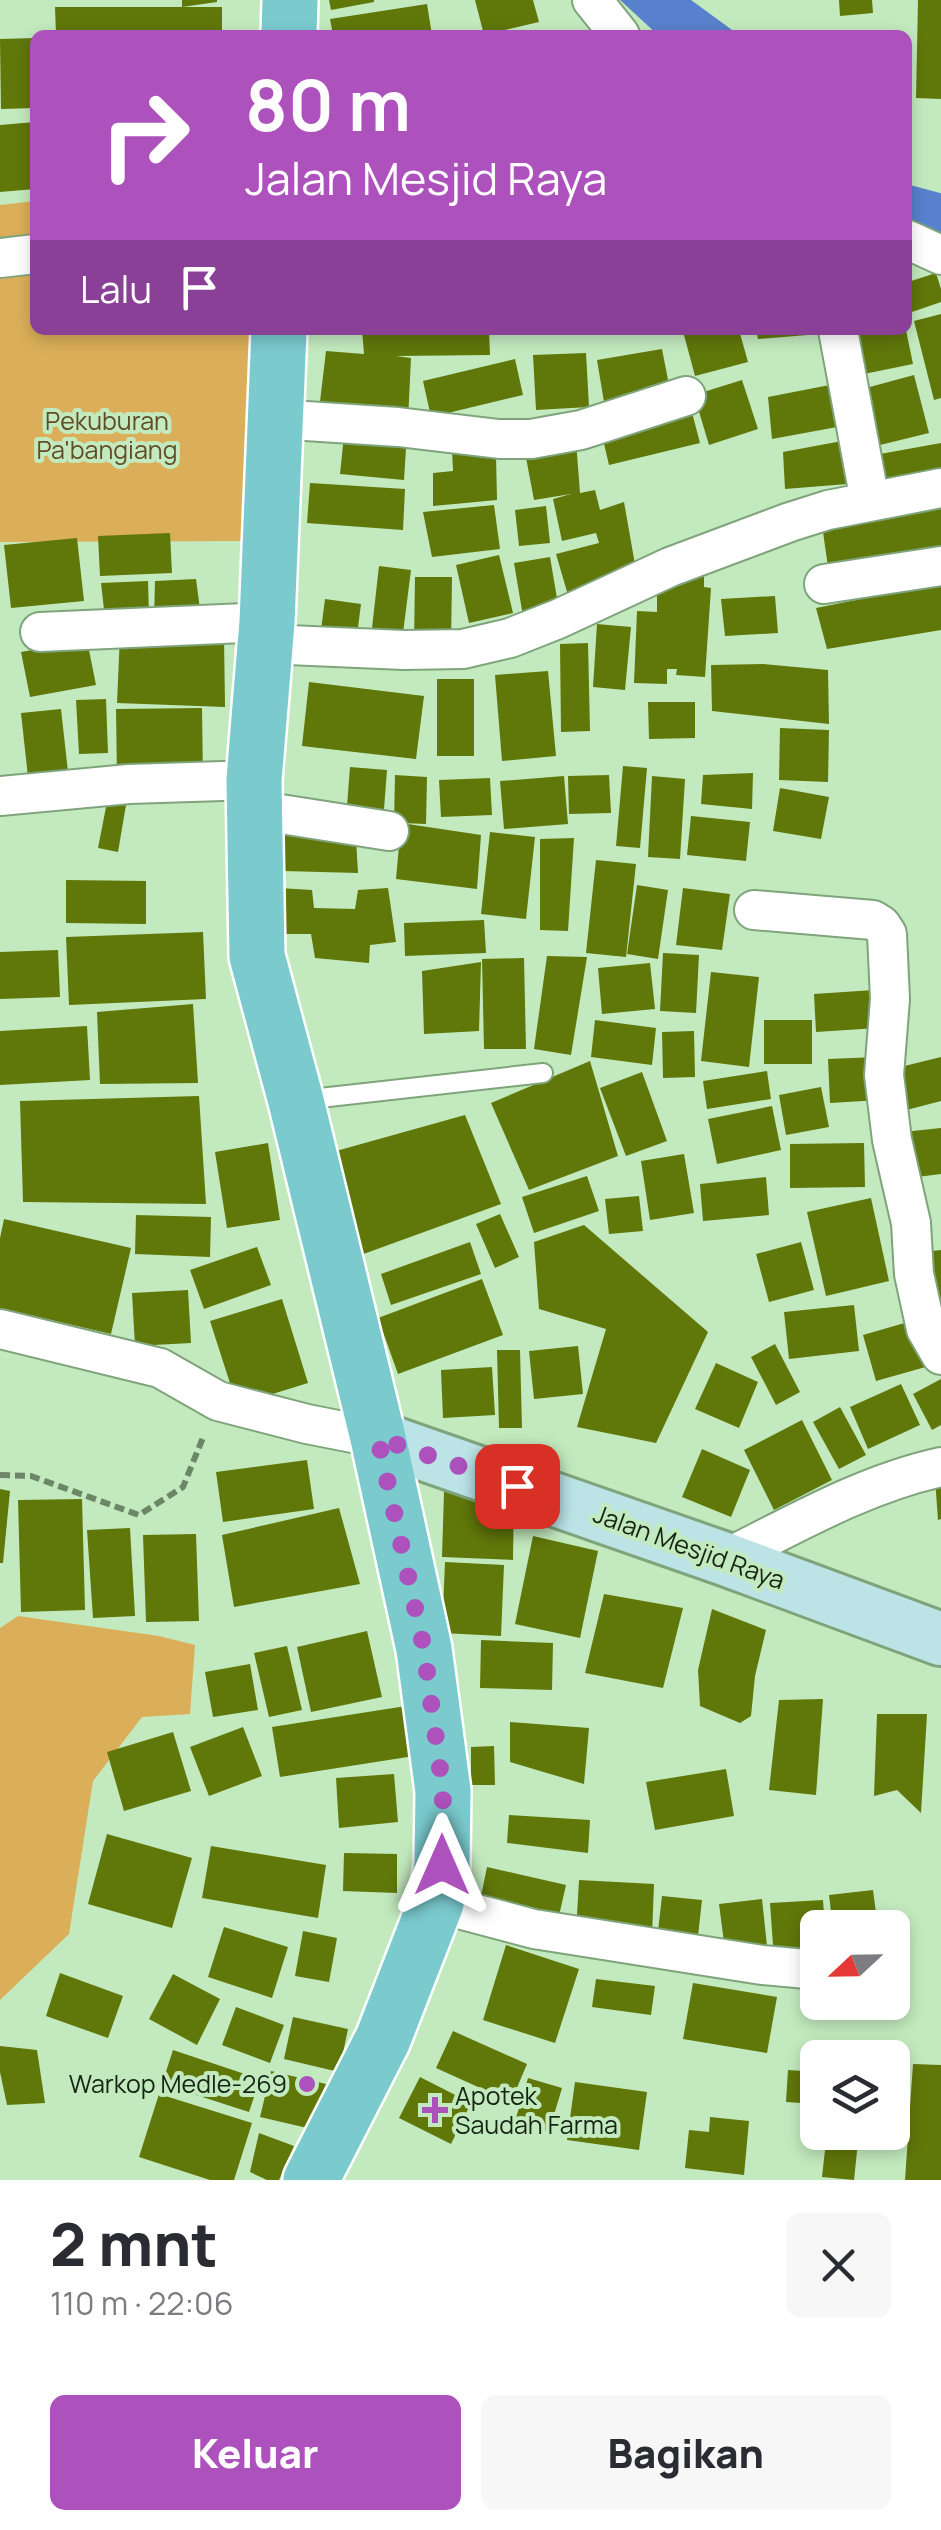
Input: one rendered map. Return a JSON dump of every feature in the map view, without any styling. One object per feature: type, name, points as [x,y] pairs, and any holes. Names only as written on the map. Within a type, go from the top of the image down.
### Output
[{"type":"main road","points":[[289,30],[290,0]]},
{"type":"main road","points":[[279,335],[255,795],[257,956],[378,1438],[424,1649],[443,1791],[442,1865],[436,1903],[383,2039],[311,2180]]},
{"type":"street","points":[[592,0],[616,30]]},
{"type":"street","points":[[912,242],[941,254]]},
{"type":"street","points":[[0,258],[30,255]]},
{"type":"street","points":[[839,335],[870,501]]},
{"type":"street","points":[[275,419],[531,439],[582,430],[686,396]]},
{"type":"street","points":[[40,632],[266,633],[404,650],[463,648],[510,638],[688,561],[790,522],[828,510],[941,488]]},
{"type":"street","points":[[824,584],[941,566]]},
{"type":"street","points":[[0,796],[129,784],[255,795],[390,830]]},
{"type":"street","points":[[754,910],[873,920],[887,934],[890,999],[884,1074],[892,1140],[911,1223],[914,1274],[926,1329],[941,1355]]},
{"type":"street","points":[[0,1329],[160,1368],[218,1401],[378,1438]]},
{"type":"street","name":"Jalan Mesjid Raya","points":[[378,1438],[725,1558],[941,1640]]},
{"type":"street","points":[[725,1558],[851,1496],[908,1474],[941,1467]]},
{"type":"street","points":[[436,1903],[534,1929],[800,1968]]},
{"type":"lane","points":[[296,1101],[543,1074]]},
{"type":"path","points":[[0,1475],[31,1476],[138,1514],[184,1488],[218,1401]]},
{"type":"green space","name":"Pekuburan Pa'bangiang","points":[[30,202],[30,335],[257,335],[244,541],[0,542],[0,205]]},
{"type":"green space","points":[[18,1616],[159,1636],[195,1645],[190,1714],[142,1717],[93,1781],[69,1934],[0,2000],[0,1628]]},
{"type":"water","points":[[620,0],[691,0],[732,30],[653,30]]},
{"type":"building","points":[[182,0],[217,0],[217,2],[182,7]]},
{"type":"building","points":[[329,0],[374,0],[374,2],[331,10]]},
{"type":"building","points":[[475,0],[533,0],[539,22],[505,30],[483,30]]},
{"type":"building","points":[[839,0],[872,0],[873,13],[840,16]]},
{"type":"building","points":[[918,0],[941,0],[941,99],[916,98]]},
{"type":"building","points":[[427,4],[431,30],[332,30],[330,19]]},
{"type":"building","points":[[55,7],[222,7],[222,30],[56,30]]},
{"type":"building","points":[[30,38],[30,108],[1,109],[0,39]]},
{"type":"building","points":[[30,122],[30,189],[0,192],[0,125]]},
{"type":"building","points":[[936,273],[941,302],[912,312],[912,281]]},
{"type":"building","points":[[941,314],[941,398],[934,400],[914,321]]},
{"type":"building","points":[[362,335],[489,335],[490,355],[396,356],[411,358],[408,420],[319,410],[326,351],[364,354]]},
{"type":"building","points":[[684,335],[740,335],[748,362],[695,376]]},
{"type":"building","points":[[757,335],[807,335],[758,339]]},
{"type":"building","points":[[849,335],[907,335],[913,364],[859,375]]},
{"type":"building","points":[[662,349],[670,390],[604,402],[597,360]]},
{"type":"building","points":[[586,353],[589,407],[536,410],[533,355]]},
{"type":"building","points":[[515,359],[523,395],[431,417],[423,381]]},
{"type":"building","points":[[914,375],[929,433],[880,445],[866,388]]},
{"type":"building","points":[[742,380],[758,429],[709,445],[694,395]]},
{"type":"building","points":[[840,383],[848,425],[772,439],[768,397]]},
{"type":"building","points":[[690,405],[700,443],[609,465],[600,427]]},
{"type":"building","points":[[345,426],[407,433],[404,480],[340,474]]},
{"type":"building","points":[[576,441],[580,493],[595,490],[600,510],[624,502],[636,570],[570,602],[556,554],[599,543],[596,533],[562,541],[553,499],[571,494],[534,500],[524,447]]},
{"type":"building","points":[[842,441],[847,484],[785,489],[783,452]]},
{"type":"building","points":[[941,443],[941,474],[877,488],[869,456]]},
{"type":"building","points":[[478,444],[480,458],[496,456],[497,500],[433,506],[433,473],[453,471],[452,449]]},
{"type":"building","points":[[310,483],[405,489],[403,530],[307,523]]},
{"type":"building","points":[[494,505],[500,549],[432,557],[423,512]]},
{"type":"building","points":[[546,506],[550,543],[519,546],[515,510]]},
{"type":"building","points":[[941,506],[941,560],[829,574],[821,518]]},
{"type":"building","points":[[170,533],[172,573],[100,576],[98,536]]},
{"type":"building","points":[[77,538],[84,601],[11,608],[4,545]]},
{"type":"building","points":[[499,555],[513,613],[469,623],[456,565]]},
{"type":"building","points":[[550,557],[560,616],[524,622],[514,563]]},
{"type":"building","points":[[704,565],[704,587],[711,588],[705,677],[676,675],[677,669],[667,669],[667,684],[634,683],[637,611],[657,612],[657,589]]},
{"type":"building","points":[[379,566],[411,570],[402,641],[371,637]]},
{"type":"building","points":[[415,577],[452,577],[451,643],[414,642]]},
{"type":"building","points":[[196,579],[201,617],[154,618],[155,581]]},
{"type":"building","points":[[148,581],[149,616],[105,618],[101,583]]},
{"type":"building","points":[[941,583],[941,630],[827,649],[816,608]]},
{"type":"building","points":[[775,596],[778,633],[725,636],[721,599]]},
{"type":"building","points":[[325,599],[361,604],[356,643],[320,638]]},
{"type":"building","points":[[597,624],[631,627],[625,690],[593,687]]},
{"type":"building","points":[[120,635],[224,636],[225,707],[117,703]]},
{"type":"building","points":[[87,640],[96,685],[30,697],[21,652]]},
{"type":"building","points":[[588,643],[590,731],[561,732],[560,644]]},
{"type":"building","points":[[763,664],[828,670],[829,724],[712,711],[711,665]]},
{"type":"building","points":[[548,671],[556,756],[502,761],[495,675]]},
{"type":"building","points":[[437,679],[474,679],[474,756],[437,756]]},
{"type":"building","points":[[309,682],[424,696],[416,759],[302,746]]},
{"type":"building","points":[[106,699],[108,753],[79,754],[76,700]]},
{"type":"building","points":[[648,702],[695,702],[695,738],[649,739]]},
{"type":"building","points":[[202,708],[203,779],[117,779],[116,709]]},
{"type":"building","points":[[61,709],[69,781],[29,786],[21,713]]},
{"type":"building","points":[[780,728],[829,730],[828,782],[779,780]]},
{"type":"building","points":[[623,766],[647,768],[640,848],[616,846]]},
{"type":"building","points":[[350,767],[387,770],[383,822],[346,819]]},
{"type":"building","points":[[753,773],[752,809],[701,804],[703,775]]},
{"type":"building","points":[[395,775],[427,777],[426,824],[394,822]]},
{"type":"building","points":[[609,775],[611,813],[569,814],[568,776]]},
{"type":"building","points":[[564,776],[568,824],[504,829],[500,781]]},
{"type":"building","points":[[652,776],[685,779],[680,859],[648,857]]},
{"type":"building","points":[[490,778],[492,815],[441,817],[439,780]]},
{"type":"building","points":[[780,788],[829,797],[821,839],[773,831]]},
{"type":"building","points":[[107,802],[126,805],[118,852],[98,848]]},
{"type":"building","points":[[691,816],[750,822],[746,861],[687,855]]},
{"type":"building","points":[[401,823],[481,835],[477,889],[396,879]]},
{"type":"building","points":[[284,829],[356,839],[358,873],[283,871]]},
{"type":"building","points":[[490,832],[535,837],[526,919],[481,914]]},
{"type":"building","points":[[574,838],[568,931],[540,930],[540,839]]},
{"type":"building","points":[[596,860],[636,864],[626,957],[586,953]]},
{"type":"building","points":[[66,880],[146,881],[146,924],[66,923]]},
{"type":"building","points":[[637,885],[668,890],[658,959],[627,954]]},
{"type":"building","points":[[279,888],[312,890],[314,908],[355,909],[358,890],[388,888],[396,942],[370,945],[369,963],[315,958],[311,934],[279,934]]},
{"type":"building","points":[[683,888],[730,894],[722,950],[676,945]]},
{"type":"building","points":[[484,920],[486,953],[405,956],[404,923]]},
{"type":"building","points":[[203,932],[206,999],[69,1005],[66,937]]},
{"type":"building","points":[[58,950],[60,997],[0,999],[0,952]]},
{"type":"building","points":[[663,953],[699,955],[696,1013],[660,1011]]},
{"type":"building","points":[[547,956],[587,957],[571,1055],[534,1049]]},
{"type":"building","points":[[524,958],[526,1049],[484,1049],[482,959]]},
{"type":"building","points":[[481,962],[479,1031],[424,1034],[422,971]]},
{"type":"building","points":[[650,963],[655,1009],[602,1014],[598,968]]},
{"type":"building","points":[[711,972],[759,977],[749,1067],[701,1061]]},
{"type":"building","points":[[874,990],[877,1028],[816,1032],[814,994]]},
{"type":"building","points":[[193,1004],[198,1083],[100,1084],[97,1012]]},
{"type":"building","points":[[595,1020],[656,1028],[652,1065],[591,1057]]},
{"type":"building","points":[[764,1020],[812,1020],[812,1064],[764,1064]]},
{"type":"building","points":[[87,1026],[90,1080],[0,1085],[0,1031]]},
{"type":"building","points":[[694,1031],[695,1077],[663,1078],[662,1032]]},
{"type":"building","points":[[878,1057],[880,1100],[830,1103],[828,1059]]},
{"type":"building","points":[[941,1057],[941,1101],[899,1112],[888,1070]]},
{"type":"building","points":[[590,1061],[618,1156],[529,1190],[491,1103]]},
{"type":"building","points":[[767,1071],[771,1099],[707,1109],[703,1081]]},
{"type":"building","points":[[642,1072],[667,1141],[626,1156],[600,1088]]},
{"type":"building","points":[[821,1087],[829,1127],[786,1135],[779,1095]]},
{"type":"building","points":[[199,1096],[206,1204],[23,1202],[20,1101]]},
{"type":"building","points":[[772,1106],[781,1150],[717,1164],[708,1119]]},
{"type":"building","points":[[465,1115],[501,1204],[358,1256],[329,1153]]},
{"type":"building","points":[[941,1128],[941,1174],[909,1178],[903,1132]]},
{"type":"building","points":[[268,1143],[280,1220],[227,1228],[215,1152]]},
{"type":"building","points":[[864,1143],[865,1187],[790,1188],[790,1144]]},
{"type":"building","points":[[684,1154],[694,1213],[650,1220],[641,1161]]},
{"type":"building","points":[[587,1176],[599,1211],[534,1233],[522,1197]]},
{"type":"building","points":[[766,1177],[769,1215],[703,1221],[700,1184]]},
{"type":"building","points":[[639,1196],[643,1231],[609,1234],[605,1199]]},
{"type":"building","points":[[871,1198],[889,1281],[826,1296],[807,1212]]},
{"type":"building","points":[[500,1214],[519,1257],[495,1268],[476,1224]]},
{"type":"building","points":[[136,1215],[211,1217],[210,1257],[135,1254]]},
{"type":"building","points":[[4,1219],[131,1248],[111,1334],[0,1308],[0,1238]]},
{"type":"building","points":[[584,1225],[708,1332],[656,1443],[577,1427],[606,1329],[539,1309],[534,1242]]},
{"type":"building","points":[[470,1242],[481,1274],[391,1305],[381,1274]]},
{"type":"building","points":[[801,1242],[814,1290],[769,1302],[756,1254]]},
{"type":"building","points":[[257,1247],[271,1285],[204,1309],[190,1270]]},
{"type":"building","points":[[941,1250],[941,1323],[923,1252]]},
{"type":"building","points":[[482,1279],[503,1335],[398,1374],[378,1318]]},
{"type":"building","points":[[188,1290],[191,1343],[135,1346],[132,1293]]},
{"type":"building","points":[[282,1299],[308,1383],[237,1405],[210,1321]]},
{"type":"building","points":[[854,1305],[859,1351],[789,1359],[784,1312]]},
{"type":"building","points":[[915,1320],[929,1366],[876,1381],[863,1335]]},
{"type":"building","points":[[775,1344],[800,1392],[776,1405],[751,1357]]},
{"type":"building","points":[[578,1346],[583,1394],[534,1399],[529,1351]]},
{"type":"building","points":[[497,1350],[520,1350],[522,1428],[499,1428]]},
{"type":"building","points":[[716,1363],[758,1382],[739,1428],[695,1409]]},
{"type":"building","points":[[492,1367],[495,1415],[443,1418],[441,1370]]},
{"type":"building","points":[[941,1379],[941,1425],[932,1430],[913,1394]]},
{"type":"building","points":[[901,1384],[920,1425],[868,1449],[850,1407]]},
{"type":"building","points":[[840,1407],[866,1455],[839,1469],[813,1422]]},
{"type":"building","points":[[802,1420],[832,1480],[774,1510],[744,1450]]},
{"type":"building","points":[[702,1449],[750,1470],[731,1517],[682,1497]]},
{"type":"building","points":[[307,1460],[314,1509],[223,1522],[216,1472]]},
{"type":"building","points":[[935,1479],[941,1479],[938,1520]]},
{"type":"building","points":[[0,1489],[10,1491],[3,1563],[0,1563]]},
{"type":"building","points":[[444,1492],[514,1494],[513,1560],[442,1557]]},
{"type":"building","points":[[82,1499],[85,1610],[21,1612],[18,1500]]},
{"type":"building","points":[[339,1508],[360,1584],[234,1607],[222,1535]]},
{"type":"building","points":[[130,1528],[135,1616],[93,1618],[87,1530]]},
{"type":"building","points":[[196,1534],[199,1621],[146,1622],[143,1535]]},
{"type":"building","points":[[533,1536],[598,1551],[580,1638],[515,1624]]},
{"type":"building","points":[[445,1562],[504,1565],[501,1636],[442,1633]]},
{"type":"building","points":[[604,1594],[683,1608],[663,1688],[585,1673]]},
{"type":"building","points":[[712,1609],[766,1630],[751,1716],[740,1723],[700,1706],[698,1670]]},
{"type":"building","points":[[367,1631],[382,1697],[311,1712],[297,1647]]},
{"type":"building","points":[[481,1640],[553,1643],[552,1690],[480,1688]]},
{"type":"building","points":[[287,1646],[302,1710],[269,1717],[254,1653]]},
{"type":"building","points":[[250,1664],[258,1710],[213,1717],[205,1672]]},
{"type":"building","points":[[823,1699],[816,1795],[769,1790],[779,1700]]},
{"type":"building","points":[[406,1706],[414,1756],[280,1777],[272,1727]]},
{"type":"building","points":[[877,1714],[927,1714],[921,1813],[897,1790],[874,1796]]},
{"type":"building","points":[[510,1722],[589,1728],[584,1784],[510,1762]]},
{"type":"building","points":[[243,1727],[262,1776],[209,1796],[190,1747]]},
{"type":"building","points":[[173,1732],[191,1791],[124,1811],[107,1752]]},
{"type":"building","points":[[494,1746],[495,1785],[471,1785],[471,1747]]},
{"type":"building","points":[[726,1769],[734,1816],[655,1830],[646,1782]]},
{"type":"building","points":[[394,1774],[398,1822],[339,1828],[336,1778]]},
{"type":"building","points":[[509,1815],[590,1820],[588,1853],[507,1843]]},
{"type":"building","points":[[107,1834],[192,1858],[172,1928],[88,1904]]},
{"type":"building","points":[[211,1846],[326,1865],[318,1918],[202,1898]]},
{"type":"building","points":[[344,1853],[397,1854],[397,1893],[343,1891]]},
{"type":"building","points":[[487,1867],[566,1885],[556,1929],[478,1911]]},
{"type":"building","points":[[579,1880],[654,1884],[652,1936],[576,1933]]},
{"type":"building","points":[[873,1890],[876,1910],[831,1910],[829,1895]]},
{"type":"building","points":[[662,1896],[702,1900],[697,1945],[657,1940]]},
{"type":"building","points":[[762,1899],[767,1946],[725,1950],[719,1904]]},
{"type":"building","points":[[823,1900],[824,1910],[800,1910],[800,1957],[774,1959],[770,1903]]},
{"type":"building","points":[[224,1927],[288,1947],[272,1998],[208,1977]]},
{"type":"building","points":[[303,1931],[337,1938],[329,1982],[295,1976]]},
{"type":"building","points":[[506,1945],[579,1969],[555,2043],[483,2020]]},
{"type":"building","points":[[60,1973],[123,1996],[108,2038],[46,2016]]},
{"type":"building","points":[[173,1974],[220,1999],[197,2045],[149,2019]]},
{"type":"building","points":[[596,1979],[655,1986],[651,2015],[592,2007]]},
{"type":"building","points":[[693,1983],[777,1997],[767,2053],[683,2039]]},
{"type":"building","points":[[236,2007],[284,2025],[270,2063],[222,2045]]},
{"type":"building","points":[[293,2017],[348,2029],[339,2072],[284,2059]]},
{"type":"building","points":[[453,2031],[527,2064],[511,2102],[436,2068]]},
{"type":"building","points":[[0,2046],[37,2050],[45,2103],[7,2105],[0,2072]]},
{"type":"building","points":[[173,2050],[260,2079],[249,2112],[162,2084]]},
{"type":"building","points":[[913,2064],[941,2065],[941,2180],[905,2180]]},
{"type":"building","points":[[788,2070],[800,2071],[800,2103],[786,2102]]},
{"type":"building","points":[[271,2071],[326,2084],[316,2130],[260,2117]]},
{"type":"building","name":"Apotek Saudah Farma","points":[[420,2077],[471,2103],[451,2144],[399,2118]]},
{"type":"building","points":[[528,2078],[562,2088],[549,2132],[515,2121]]},
{"type":"building","points":[[575,2082],[647,2092],[639,2150],[567,2140]]},
{"type":"building","points":[[159,2094],[252,2123],[234,2180],[210,2180],[139,2157]]},
{"type":"building","points":[[710,2117],[749,2121],[744,2175],[685,2168],[689,2130],[709,2132]]},
{"type":"building","points":[[259,2133],[294,2146],[279,2180],[267,2180],[250,2172]]},
{"type":"building","points":[[825,2150],[857,2150],[854,2180],[822,2177]]},
{"type":"waterway","points":[[912,205],[941,213]]},
{"type":"place","name":"Warkop Medle-269","points":[[307,2084]]},
{"type":"place","name":"Apotek Saudah Farma","points":[[435,2110]]},
{"type":"route","points":[[442,1865],[443,1791],[424,1649],[378,1438],[517,1486]]}]
